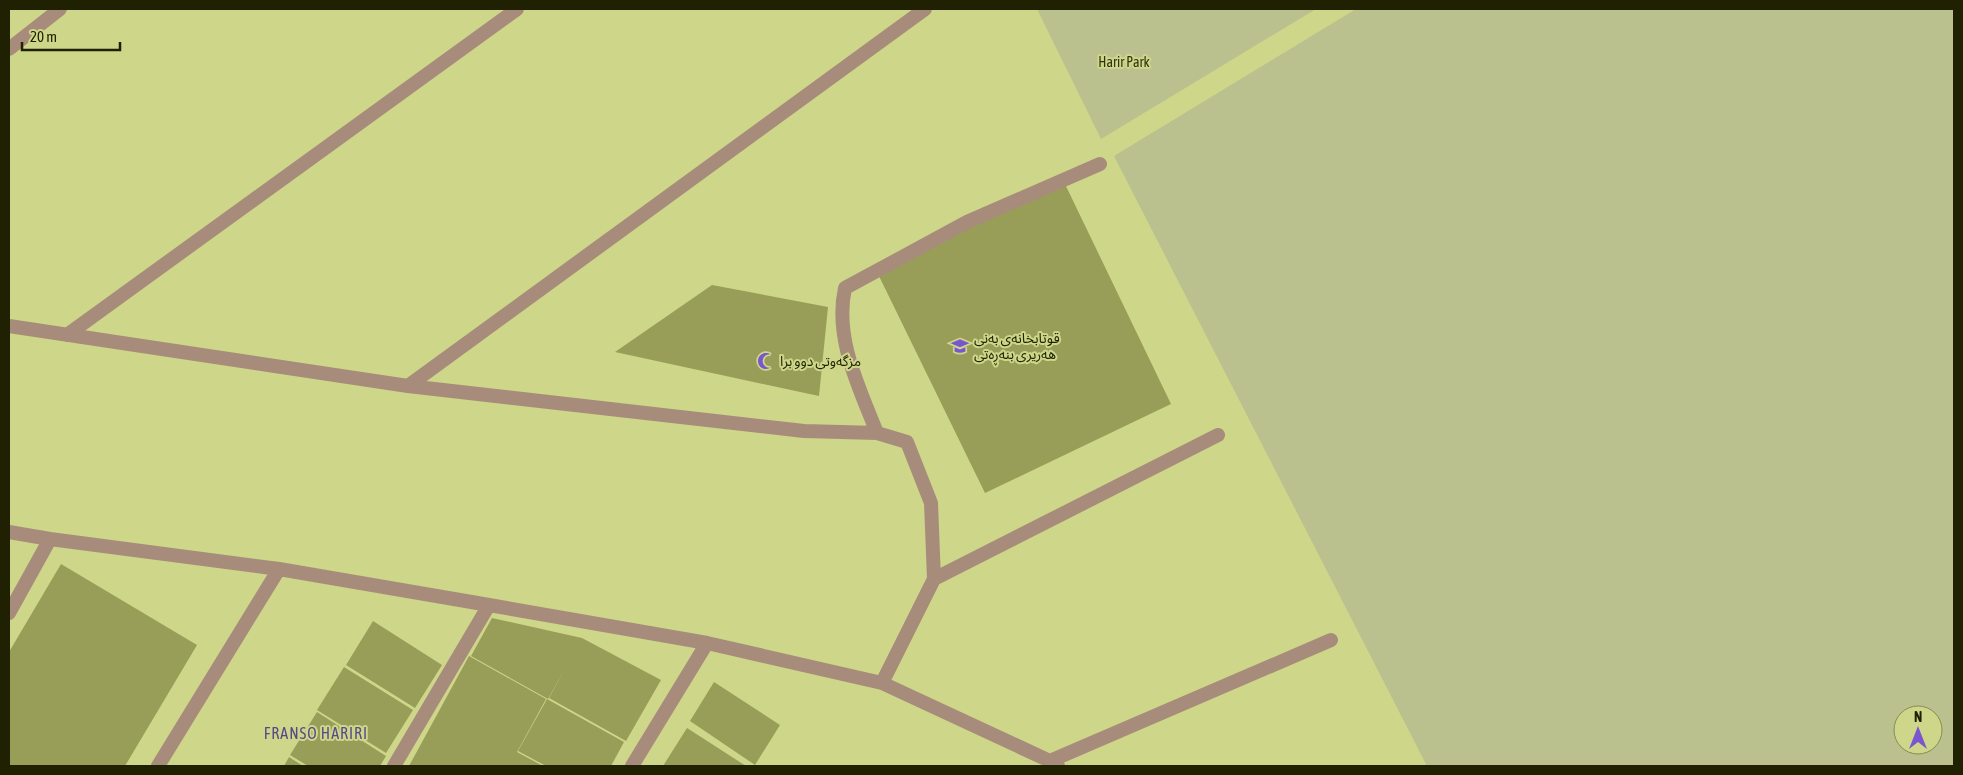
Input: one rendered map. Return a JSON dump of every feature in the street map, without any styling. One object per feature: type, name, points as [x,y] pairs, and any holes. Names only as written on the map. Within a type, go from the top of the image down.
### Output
[{"type":"street","points":[[9,49],[60,9]]},
{"type":"street","points":[[67,335],[518,9]]},
{"type":"street","points":[[408,386],[924,9]]},
{"type":"street","points":[[877,434],[849,362],[841,308],[845,288],[967,222],[1100,164]]},
{"type":"street","points":[[9,326],[408,386],[804,431],[877,434],[906,442],[930,503],[934,579],[882,683]]},
{"type":"street","points":[[934,579],[1218,435]]},
{"type":"street","points":[[9,532],[279,569],[707,644],[882,683],[1054,763],[1331,640]]},
{"type":"street","points":[[9,613],[50,539]]},
{"type":"street","points":[[158,766],[279,569]]},
{"type":"street","points":[[394,766],[489,605]]},
{"type":"street","points":[[632,766],[707,644]]},
{"type":"green space","name":"Harir Park","points":[[1037,9],[1316,9],[1101,139]]},
{"type":"green space","points":[[1356,9],[1954,9],[1954,766],[1427,766],[1114,156]]},
{"type":"building","points":[[1064,182],[1171,404],[985,493],[877,272]]},
{"type":"building","points":[[712,285],[828,307],[819,396],[615,352]]},
{"type":"building","points":[[61,564],[197,645],[125,766],[9,766],[9,652]]},
{"type":"building","points":[[492,618],[582,638],[661,680],[626,741],[549,698],[565,669],[548,699],[471,656]]},
{"type":"building","points":[[373,621],[442,665],[415,708],[346,665]]},
{"type":"building","points":[[469,656],[546,699],[517,752],[543,766],[409,766]]},
{"type":"building","points":[[344,667],[413,710],[386,753],[317,710]]},
{"type":"building","points":[[714,682],[780,725],[755,765],[690,721]]},
{"type":"building","points":[[547,699],[624,742],[611,766],[546,766],[518,751]]},
{"type":"building","points":[[317,712],[386,756],[380,766],[308,766],[290,755]]},
{"type":"building","points":[[687,728],[746,766],[663,766]]},
{"type":"building","points":[[289,757],[303,766],[284,766]]},
{"type":"place","name":"قوتابخانەی بەنی هەریری بنەڕەتی","points":[[960,346]]},
{"type":"place","name":"مزگەوتی دوو برا","points":[[766,361]]},
{"type":"district","name":"FRANSO HARIRI","points":[[316,733]]}]
